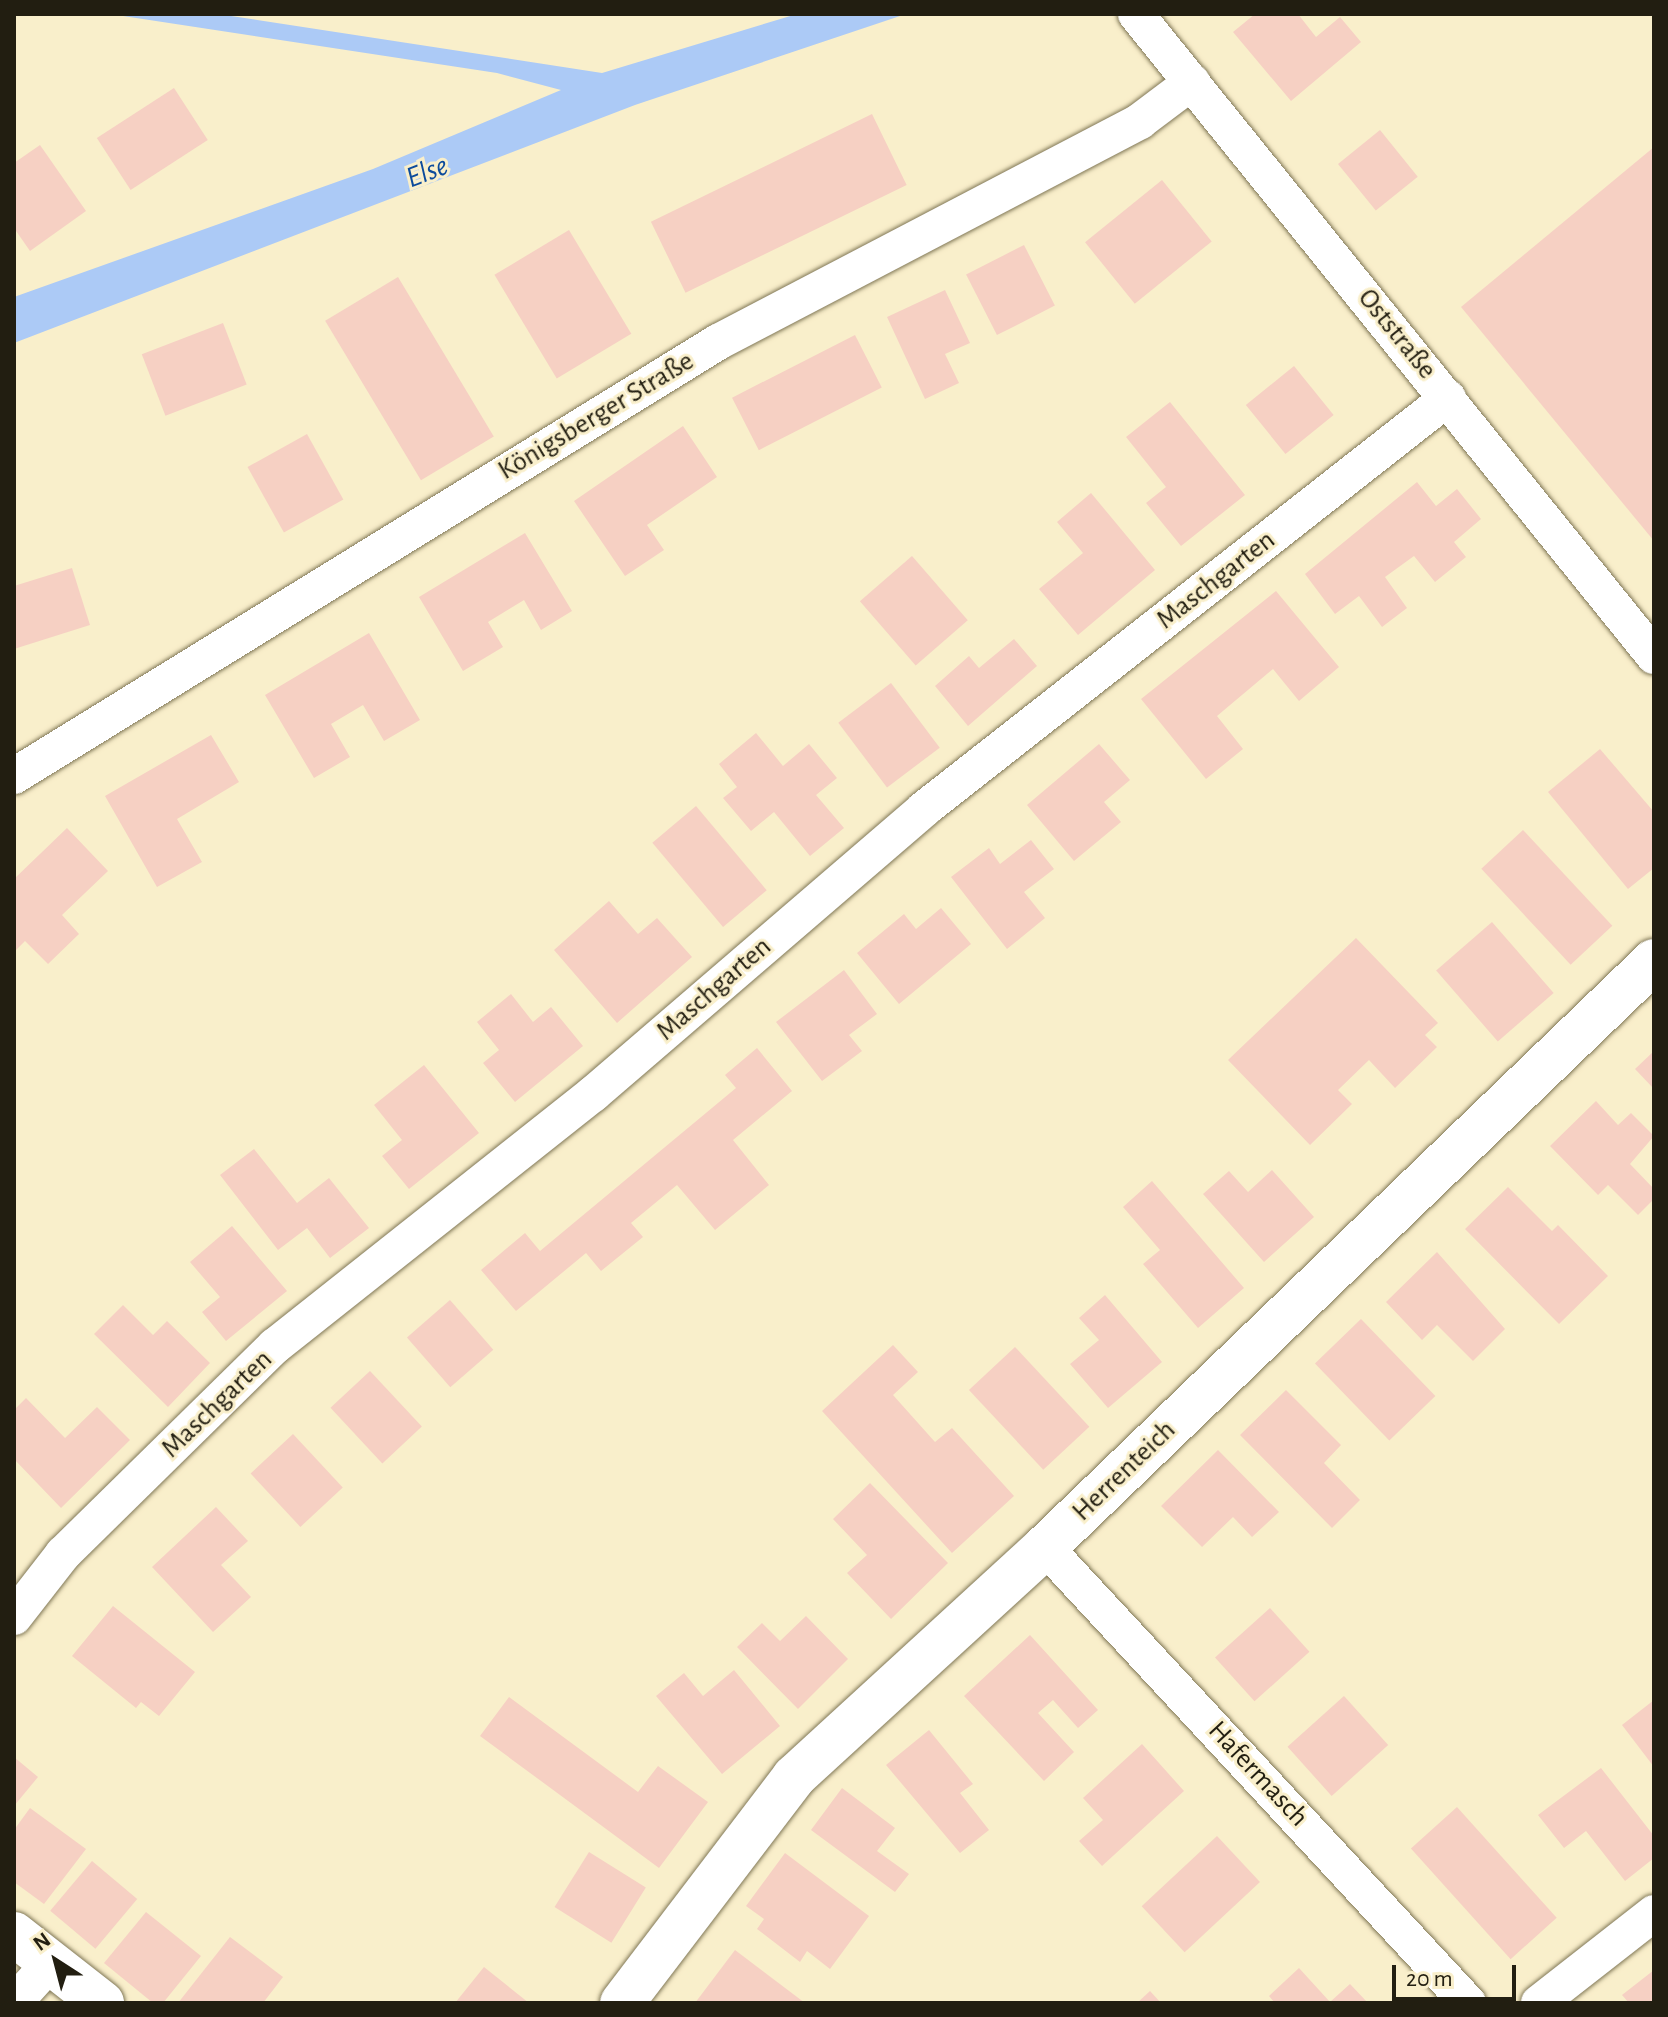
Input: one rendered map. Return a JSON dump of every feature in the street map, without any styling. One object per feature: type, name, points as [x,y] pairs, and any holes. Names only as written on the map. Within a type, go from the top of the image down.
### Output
[{"type":"street","name":"Oststraße","points":[[1136,14],[1654,656]]},
{"type":"street","name":"Königsberger Straße","points":[[14,776],[718,342],[1140,121],[1192,82]]},
{"type":"street","name":"Maschgarten","points":[[14,1617],[63,1554],[275,1346],[593,1094],[924,809],[1448,398]]},
{"type":"street","name":"Herrenteich","points":[[622,2003],[794,1777],[1045,1547],[1654,961]]},
{"type":"street","name":"Hafermasch","points":[[1045,1547],[1468,2003]]},
{"type":"street","points":[[1539,2003],[1654,1913]]},
{"type":"street","points":[[14,1934],[102,2003]]},
{"type":"street","points":[[14,2003],[50,1963]]},
{"type":"water","name":"Else","points":[[110,14],[218,14],[602,73],[797,14],[906,14],[635,105],[14,343],[14,297],[373,169],[561,90],[497,73]]},
{"type":"building","points":[[1255,14],[1298,14],[1316,37],[1340,17],[1361,42],[1291,101],[1233,32]]},
{"type":"building","points":[[174,88],[208,140],[131,190],[97,138]]},
{"type":"building","points":[[872,114],[907,185],[686,293],[651,222]]},
{"type":"building","points":[[1380,130],[1418,177],[1376,211],[1338,164]]},
{"type":"building","points":[[40,145],[86,211],[30,251],[14,228],[14,163]]},
{"type":"building","points":[[1654,147],[1654,541],[1461,307]]},
{"type":"building","points":[[1162,180],[1212,241],[1135,304],[1085,242]]},
{"type":"building","points":[[569,230],[631,334],[557,379],[494,275]]},
{"type":"building","points":[[1024,245],[1055,306],[997,335],[966,275]]},
{"type":"building","points":[[398,277],[494,436],[421,480],[325,321]]},
{"type":"building","points":[[945,290],[970,343],[945,354],[959,383],[925,399],[887,317]]},
{"type":"building","points":[[223,323],[247,385],[165,416],[142,354]]},
{"type":"building","points":[[855,335],[882,388],[759,450],[732,398]]},
{"type":"building","points":[[1294,366],[1334,415],[1285,454],[1246,405]]},
{"type":"building","points":[[1170,402],[1245,495],[1181,546],[1146,503],[1166,487],[1126,437]]},
{"type":"building","points":[[683,426],[717,477],[647,525],[664,550],[625,576],[574,501]]},
{"type":"building","points":[[307,434],[343,500],[284,533],[248,467]]},
{"type":"building","points":[[1417,482],[1436,506],[1457,489],[1481,519],[1454,542],[1466,557],[1435,582],[1414,556],[1385,577],[1407,608],[1382,627],[1359,596],[1335,614],[1305,574]]},
{"type":"building","points":[[1091,493],[1155,570],[1078,635],[1039,589],[1083,553],[1057,522]]},
{"type":"building","points":[[525,533],[572,611],[541,630],[524,600],[488,622],[503,647],[463,671],[419,597]]},
{"type":"building","points":[[912,556],[968,620],[916,665],[860,601]]},
{"type":"building","points":[[72,568],[90,625],[14,649],[14,586]]},
{"type":"building","points":[[1276,591],[1339,667],[1299,701],[1273,669],[1217,716],[1243,749],[1206,779],[1141,699]]},
{"type":"building","points":[[369,633],[420,720],[384,741],[363,705],[331,724],[350,757],[314,778],[265,695]]},
{"type":"building","points":[[1014,639],[1037,666],[968,726],[935,686],[969,656],[979,668]]},
{"type":"building","points":[[891,683],[940,748],[887,787],[838,723]]},
{"type":"building","points":[[756,733],[783,766],[809,744],[837,778],[816,795],[844,828],[810,856],[774,812],[751,831],[723,798],[737,787],[719,764]]},
{"type":"building","points":[[211,735],[239,782],[177,819],[202,862],[157,887],[105,796]]},
{"type":"building","points":[[1099,744],[1130,780],[1104,802],[1121,822],[1074,861],[1027,805]]},
{"type":"building","points":[[1600,749],[1654,812],[1654,868],[1628,889],[1548,792]]},
{"type":"building","points":[[696,806],[767,890],[723,927],[652,843]]},
{"type":"building","points":[[67,828],[108,871],[62,915],[79,934],[48,964],[25,941],[14,952],[14,879]]},
{"type":"building","points":[[1523,830],[1612,926],[1571,965],[1481,869]]},
{"type":"building","points":[[1031,840],[1054,869],[1024,892],[1045,918],[1007,949],[951,877],[989,848],[1000,864]]},
{"type":"building","points":[[609,901],[638,934],[657,918],[692,957],[617,1023],[554,950]]},
{"type":"building","points":[[941,908],[971,944],[899,1004],[857,953],[904,914],[916,929]]},
{"type":"building","points":[[1492,922],[1554,993],[1498,1041],[1436,971]]},
{"type":"building","points":[[1356,938],[1438,1023],[1425,1035],[1437,1047],[1395,1088],[1369,1060],[1338,1090],[1352,1104],[1310,1145],[1228,1060]]},
{"type":"building","points":[[844,970],[877,1014],[849,1035],[862,1051],[822,1081],[776,1022]]},
{"type":"building","points":[[511,994],[533,1022],[551,1007],[583,1046],[515,1102],[483,1063],[499,1050],[477,1022]]},
{"type":"building","points":[[757,1048],[792,1091],[733,1140],[769,1185],[715,1230],[677,1185],[631,1223],[643,1237],[601,1271],[586,1253],[516,1311],[481,1270],[525,1233],[540,1251],[736,1088],[725,1075]]},
{"type":"building","points":[[1654,1051],[1654,1089],[1635,1069]]},
{"type":"building","points":[[424,1065],[479,1133],[409,1189],[382,1156],[402,1140],[374,1105]]},
{"type":"building","points":[[1596,1101],[1618,1125],[1631,1113],[1654,1136],[1630,1164],[1654,1189],[1654,1199],[1638,1215],[1608,1185],[1598,1195],[1550,1146]]},
{"type":"building","points":[[254,1149],[297,1203],[329,1178],[369,1228],[330,1258],[307,1228],[278,1250],[220,1175]]},
{"type":"building","points":[[1272,1170],[1314,1217],[1264,1262],[1203,1194],[1229,1171],[1248,1192]]},
{"type":"building","points":[[1152,1181],[1244,1288],[1198,1328],[1143,1264],[1160,1250],[1123,1207]]},
{"type":"building","points":[[1508,1187],[1552,1231],[1558,1225],[1608,1276],[1559,1324],[1465,1229]]},
{"type":"building","points":[[232,1226],[287,1291],[226,1341],[202,1312],[220,1297],[190,1262]]},
{"type":"building","points":[[1437,1252],[1505,1329],[1473,1361],[1437,1325],[1422,1340],[1386,1302]]},
{"type":"building","points":[[1105,1295],[1162,1362],[1108,1408],[1070,1364],[1099,1340],[1079,1318]]},
{"type":"building","points":[[450,1300],[493,1350],[450,1387],[407,1337]]},
{"type":"building","points":[[123,1305],[153,1335],[167,1321],[210,1363],[168,1407],[94,1334]]},
{"type":"building","points":[[1361,1319],[1435,1396],[1389,1440],[1315,1363]]},
{"type":"building","points":[[893,1345],[918,1372],[893,1395],[935,1442],[952,1428],[1014,1496],[952,1553],[822,1411]]},
{"type":"building","points":[[1015,1347],[1089,1427],[1043,1470],[969,1390]]},
{"type":"building","points":[[370,1371],[422,1427],[382,1463],[331,1408]]},
{"type":"building","points":[[1286,1390],[1341,1445],[1324,1463],[1360,1500],[1332,1528],[1240,1435]]},
{"type":"building","points":[[26,1398],[65,1438],[97,1407],[130,1440],[61,1508],[14,1459],[14,1410]]},
{"type":"building","points":[[293,1434],[343,1487],[300,1527],[251,1474]]},
{"type":"building","points":[[1218,1450],[1279,1512],[1252,1537],[1233,1517],[1202,1547],[1161,1506]]},
{"type":"building","points":[[870,1483],[948,1563],[891,1619],[847,1573],[867,1555],[833,1519]]},
{"type":"building","points":[[216,1507],[248,1541],[221,1565],[251,1597],[213,1632],[152,1567]]},
{"type":"building","points":[[113,1606],[195,1672],[159,1716],[141,1702],[136,1708],[72,1656]]},
{"type":"building","points":[[1270,1608],[1309,1652],[1254,1701],[1215,1658]]},
{"type":"building","points":[[806,1616],[848,1659],[798,1709],[737,1647],[762,1623],[780,1641]]},
{"type":"building","points":[[1030,1635],[1098,1710],[1078,1728],[1053,1700],[1038,1713],[1074,1752],[1044,1781],[964,1696]]},
{"type":"building","points":[[734,1670],[780,1726],[722,1774],[656,1696],[684,1673],[703,1696]]},
{"type":"building","points":[[1344,1696],[1388,1745],[1332,1796],[1288,1747]]},
{"type":"building","points":[[509,1697],[638,1792],[658,1766],[708,1802],[659,1868],[480,1736]]},
{"type":"building","points":[[1654,1700],[1654,1767],[1622,1725]]},
{"type":"building","points":[[929,1730],[973,1784],[960,1793],[989,1830],[960,1853],[886,1765]]},
{"type":"building","points":[[1142,1744],[1184,1791],[1102,1866],[1079,1841],[1103,1820],[1083,1798]]},
{"type":"building","points":[[14,1757],[38,1777],[14,1806]]},
{"type":"building","points":[[1601,1768],[1654,1836],[1654,1858],[1625,1881],[1586,1831],[1564,1848],[1538,1815]]},
{"type":"building","points":[[842,1788],[895,1828],[877,1851],[909,1874],[895,1892],[811,1830]]},
{"type":"building","points":[[1457,1807],[1557,1918],[1511,1959],[1411,1848]]},
{"type":"building","points":[[30,1808],[86,1849],[44,1904],[14,1882],[14,1830]]},
{"type":"building","points":[[1217,1836],[1260,1882],[1185,1952],[1142,1906]]},
{"type":"building","points":[[589,1852],[646,1888],[611,1943],[555,1907]]},
{"type":"building","points":[[785,1853],[869,1916],[830,1969],[807,1951],[800,1962],[757,1929],[764,1919],[746,1906]]},
{"type":"building","points":[[92,1861],[137,1899],[95,1949],[50,1911]]},
{"type":"building","points":[[146,1912],[201,1956],[163,2003],[153,2003],[104,1963]]},
{"type":"building","points":[[230,1937],[283,1977],[263,2003],[178,2003]]},
{"type":"building","points":[[735,1950],[805,2003],[695,2003]]},
{"type":"building","points":[[484,1967],[529,2003],[455,2003]]},
{"type":"building","points":[[1299,1968],[1330,2002],[1350,1984],[1368,2003],[1275,2003],[1269,1996]]},
{"type":"building","points":[[1654,1970],[1654,2003],[1629,2003],[1622,1995]]},
{"type":"building","points":[[1150,1991],[1161,2003],[1137,2003]]}]
